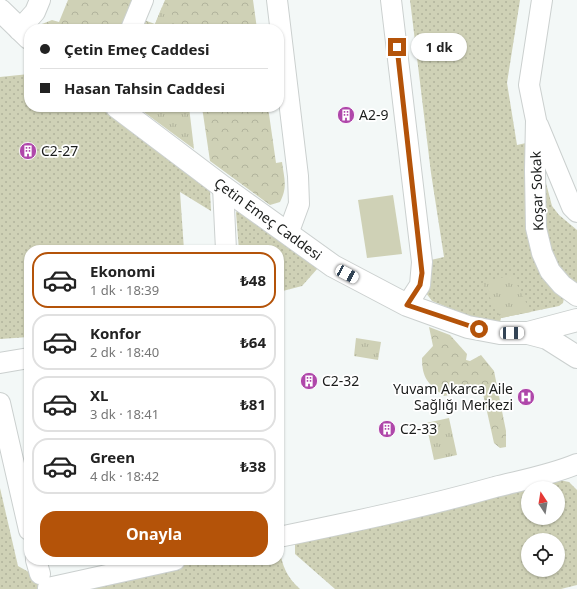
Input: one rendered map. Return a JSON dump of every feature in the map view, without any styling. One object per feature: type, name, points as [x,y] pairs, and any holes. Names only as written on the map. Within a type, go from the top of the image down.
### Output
[{"type":"street","points":[[29,24],[40,0]]},
{"type":"street","points":[[133,24],[143,0]]},
{"type":"street","points":[[277,0],[280,24]]},
{"type":"street","points":[[392,0],[422,262],[420,285],[407,305]]},
{"type":"street","name":"Koşar Sokak","points":[[542,0],[529,85],[536,120],[572,206],[577,212]]},
{"type":"street","points":[[0,10],[24,34]]},
{"type":"street","points":[[284,59],[298,176],[299,204],[288,234]]},
{"type":"street","name":"Çetin Emeç Caddesi","points":[[125,112],[223,187],[333,266],[407,305],[468,327],[500,333],[528,333],[573,321]]},
{"type":"street","name":"Koşar Sokak","points":[[536,120],[535,170],[538,234],[542,253],[550,271],[562,285],[577,296]]},
{"type":"street","points":[[223,187],[226,245]]},
{"type":"street","points":[[573,321],[577,356]]},
{"type":"street","points":[[528,333],[547,338],[577,356]]},
{"type":"street","points":[[0,363],[24,359]]},
{"type":"street","points":[[0,403],[24,508]]},
{"type":"street","points":[[284,536],[378,517],[453,499],[557,472],[577,464]]},
{"type":"street","points":[[41,574],[127,565]]},
{"type":"green space","points":[[68,0],[134,0],[125,24],[42,24],[52,20],[59,22]]},
{"type":"green space","points":[[165,0],[253,0],[256,24],[155,24]]},
{"type":"green space","points":[[410,0],[520,0],[507,83],[517,145],[535,141],[552,206],[559,215],[577,230],[577,295],[564,298],[563,303],[559,306],[501,318],[500,322],[469,316],[432,301],[420,285],[422,262],[444,257],[431,173]]},
{"type":"green space","points":[[162,7],[170,10],[176,24],[155,24]]},
{"type":"green space","points":[[144,20],[155,24],[143,24]]},
{"type":"green space","points":[[24,75],[24,112],[106,112],[210,191],[211,211],[180,192],[184,245],[24,245],[24,337],[0,339],[0,77]]},
{"type":"green space","points":[[144,112],[190,112],[194,149]]},
{"type":"green space","points":[[203,112],[269,112],[276,163],[282,162],[285,187],[280,202],[270,205],[210,161]]},
{"type":"green space","points":[[393,195],[402,254],[367,258],[358,200]]},
{"type":"green space","points":[[237,210],[318,268],[302,286],[284,291],[284,245],[239,245]]},
{"type":"green space","points":[[512,275],[531,312],[501,318],[482,283]]},
{"type":"green space","points":[[429,327],[450,335],[467,354],[466,360],[470,361],[481,355],[494,371],[506,431],[506,447],[500,448],[494,443],[482,389],[444,396],[427,380],[423,371],[422,358],[433,346]]},
{"type":"green space","points":[[356,338],[381,342],[378,360],[354,356]]},
{"type":"green space","points":[[449,418],[457,455],[434,460],[426,423]]},
{"type":"green space","points":[[554,479],[564,481],[545,481]]},
{"type":"green space","points":[[565,481],[569,482],[577,490],[577,585],[561,589],[335,589],[295,554],[295,534],[521,486],[521,525],[565,525]]},
{"type":"green space","points":[[0,488],[18,566],[34,575],[48,587],[151,565],[284,565],[291,580],[300,589],[0,589]]},
{"type":"place","name":"A2-9","points":[[346,115]]},
{"type":"place","name":"C2-27","points":[[28,151]]},
{"type":"place","name":"C2-32","points":[[309,381]]},
{"type":"place","name":"Yuvam Akarca Aile Sağlığı Merkezi","points":[[526,397]]},
{"type":"place","name":"C2-33","points":[[387,429]]},
{"type":"route","points":[[397,47],[422,262],[420,285],[407,305],[468,327],[479,329]]}]
